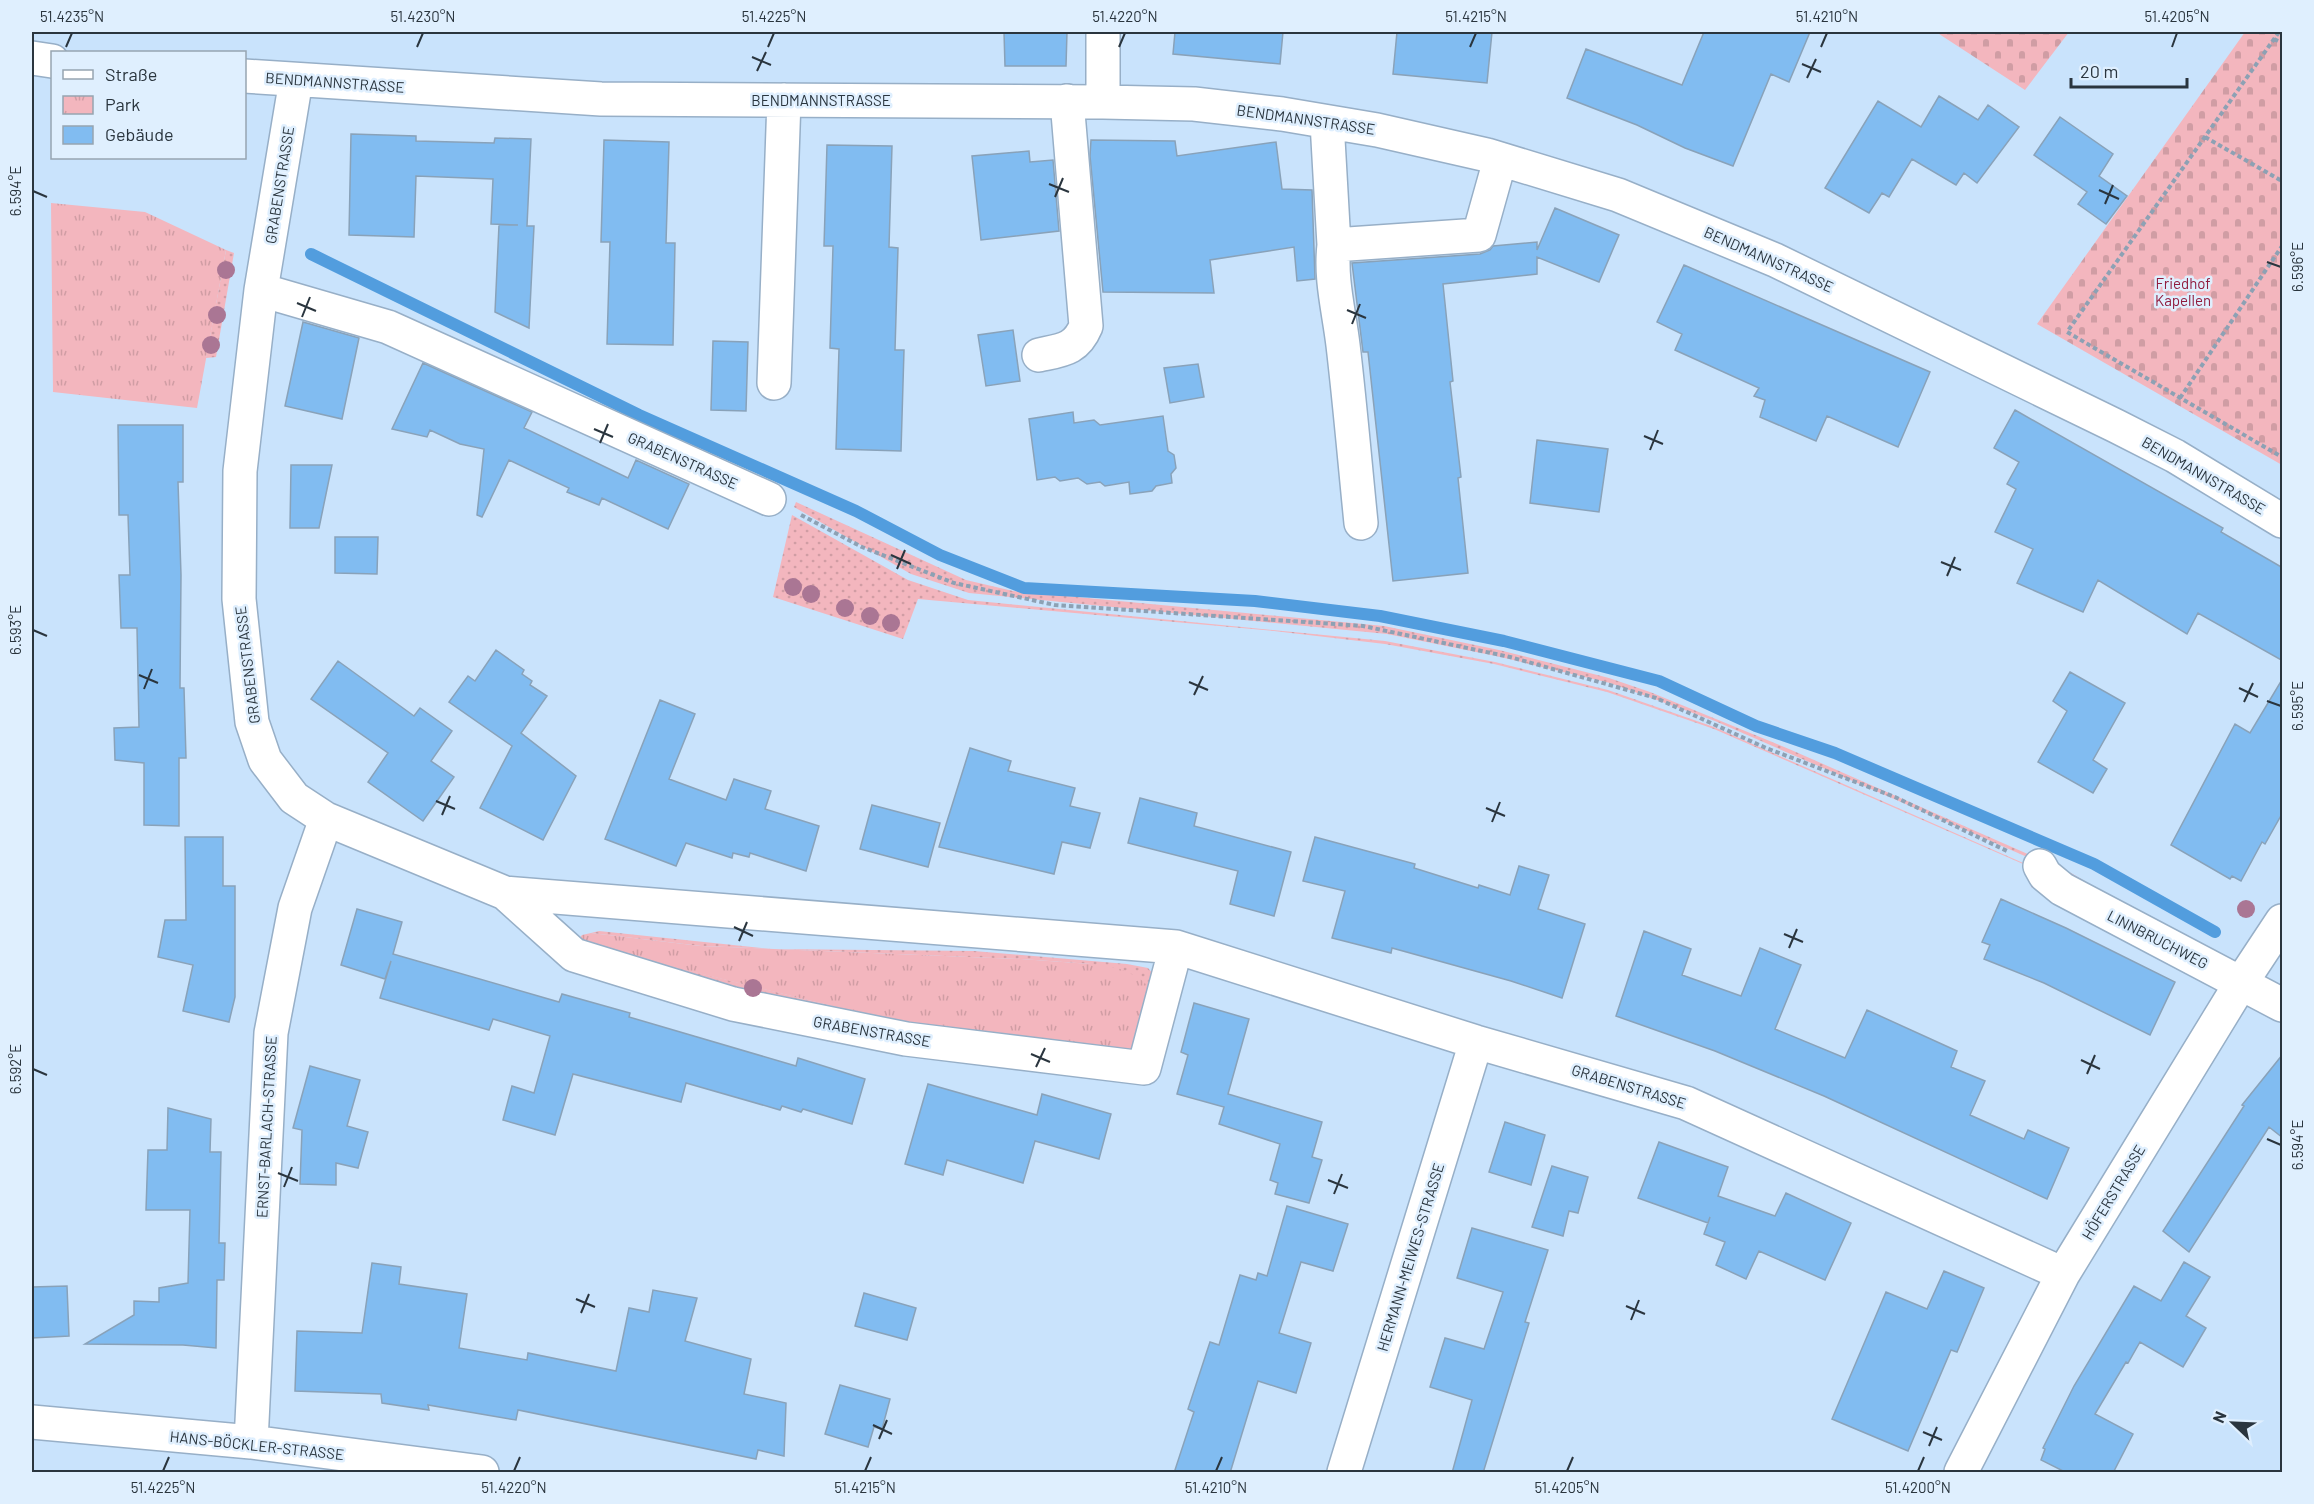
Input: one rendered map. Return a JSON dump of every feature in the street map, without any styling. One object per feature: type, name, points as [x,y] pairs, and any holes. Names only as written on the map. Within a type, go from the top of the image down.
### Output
[{"type":"street","points":[[1103,32],[1103,102]]},
{"type":"street","points":[[32,58],[51,61]]},
{"type":"street","name":"BENDMANNSTRASSE","points":[[246,76],[601,99],[1067,101],[1194,104],[1282,114],[1377,130],[1500,160],[1618,195],[1775,260],[2175,456],[2283,521]]},
{"type":"street","name":"GRABENSTRASSE","points":[[296,80],[261,290],[240,471],[239,599],[252,722],[266,760],[294,798],[326,819],[504,893],[1176,947],[1476,1042],[1686,1103],[2063,1274]]},
{"type":"street","points":[[774,383],[784,100]]},
{"type":"street","points":[[1039,355],[1068,348],[1081,339],[1086,326],[1067,101]]},
{"type":"street","points":[[1327,122],[1334,245],[1333,282],[1344,350],[1362,523]]},
{"type":"street","points":[[1334,245],[1479,235],[1500,160]]},
{"type":"street","name":"GRABENSTRASSE","points":[[261,290],[388,327],[769,499]]},
{"type":"street","name":"ERNST-BARLACH-STRASSE","points":[[251,1442],[271,1033],[295,909],[326,819]]},
{"type":"street","name":"LINNBRUCHWEG","points":[[2040,866],[2045,875],[2062,889],[2283,1005]]},
{"type":"street","name":"GRABENSTRASSE","points":[[504,893],[574,955],[733,1004],[906,1039],[1144,1068],[1176,947]]},
{"type":"street","name":"HÖFERSTRASSE","points":[[1961,1473],[2063,1274],[2241,983],[2283,921]]},
{"type":"street","name":"HERMANN-MEIWES-STRASSE","points":[[1344,1473],[1476,1042]]},
{"type":"street","name":"HANS-BÖCKLER-STRASSE","points":[[32,1422],[251,1442],[482,1473]]},
{"type":"path","points":[[2279,32],[2067,332],[2283,457]]},
{"type":"path","points":[[2274,39],[2283,43]]},
{"type":"path","points":[[2205,137],[2283,181]]},
{"type":"path","points":[[2180,398],[2283,246]]},
{"type":"path","points":[[769,499],[862,547],[954,583],[1055,605],[1363,626],[1510,657],[1656,698],[1766,748],[1895,797],[2040,866]]},
{"type":"green space","points":[[1936,32],[2069,32],[2025,90]]},
{"type":"green space","name":"Friedhof Kapellen","points":[[2245,32],[2282,32],[2282,465],[2037,324]]},
{"type":"green space","points":[[51,203],[145,212],[226,250],[197,408],[53,392]]},
{"type":"green space","points":[[226,250],[234,253],[216,357],[206,358]]},
{"type":"green space","points":[[796,502],[966,580],[1013,591],[1384,626],[1499,650],[1609,678],[1650,692],[1789,749],[2071,873],[2190,943],[2041,863],[1715,721],[1610,683],[1496,656],[1387,634],[969,593],[911,574],[794,507]]},
{"type":"green space","points":[[792,515],[908,580],[968,600],[1385,641],[1495,662],[1608,690],[1714,727],[2039,870],[2056,899],[2031,887],[2037,870],[1714,729],[1607,692],[1494,664],[1385,644],[1274,631],[918,599],[903,639],[773,597]]},
{"type":"green space","points":[[599,931],[770,949],[701,946],[591,933]]},
{"type":"green space","points":[[591,933],[701,946],[1091,964],[1120,969],[1138,977],[1148,986],[1151,998],[1132,1052],[991,1038],[849,1010],[576,943],[582,935]]},
{"type":"green space","points":[[590,946],[849,1010],[991,1038],[808,1010]]},
{"type":"green space","points":[[776,949],[974,951],[1127,964],[1148,968],[1154,975],[1149,1013],[1091,964]]},
{"type":"building","points":[[1004,32],[1067,32],[1066,66],[1005,66]]},
{"type":"building","points":[[1175,32],[1283,32],[1280,64],[1173,54]]},
{"type":"building","points":[[1397,32],[1492,32],[1487,83],[1393,74]]},
{"type":"building","points":[[1704,32],[1810,32],[1789,82],[1771,74],[1733,166],[1567,98],[1586,49],[1682,85]]},
{"type":"building","points":[[1939,96],[1978,120],[1988,105],[2019,127],[1977,183],[1964,173],[1956,185],[1912,159],[1889,197],[1882,193],[1869,213],[1825,188],[1878,101],[1921,127]]},
{"type":"building","points":[[2060,117],[2113,154],[2099,176],[2127,196],[2106,224],[2078,204],[2087,192],[2034,155]]},
{"type":"building","points":[[351,134],[416,136],[416,141],[494,143],[495,138],[531,139],[527,226],[534,226],[529,328],[495,312],[499,225],[518,225],[491,224],[493,179],[416,176],[414,237],[349,235]]},
{"type":"building","points":[[604,140],[669,142],[666,243],[675,243],[673,345],[607,344],[610,242],[601,242]]},
{"type":"building","points":[[1091,140],[1175,141],[1177,156],[1276,142],[1282,189],[1312,190],[1315,279],[1297,281],[1294,247],[1210,260],[1214,293],[1103,292],[1090,156]]},
{"type":"building","points":[[827,145],[892,146],[889,247],[898,248],[895,350],[904,350],[901,451],[836,449],[839,349],[830,348],[833,246],[824,246]]},
{"type":"building","points":[[1029,151],[1030,162],[1053,160],[1059,231],[981,240],[972,156]]},
{"type":"building","points":[[1555,208],[1619,235],[1599,282],[1537,257],[1537,274],[1443,284],[1468,573],[1393,581],[1368,352],[1363,352],[1352,263],[1480,254],[1490,250],[1493,246],[1537,242],[1537,250]]},
{"type":"building","points":[[1684,265],[1930,372],[1898,447],[1827,416],[1816,441],[1760,417],[1765,400],[1754,396],[1759,388],[1675,350],[1682,334],[1657,322]]},
{"type":"building","points":[[303,322],[359,338],[342,419],[285,406]]},
{"type":"building","points":[[1013,330],[1020,381],[986,386],[978,335]]},
{"type":"building","points":[[713,341],[748,342],[746,411],[711,410]]},
{"type":"building","points":[[423,363],[532,412],[524,428],[628,478],[636,460],[689,484],[668,529],[602,498],[599,505],[567,492],[569,488],[509,460],[482,517],[477,515],[484,449],[460,444],[430,430],[427,437],[392,429]]},
{"type":"building","points":[[1198,364],[1204,397],[1170,403],[1164,368]]},
{"type":"building","points":[[2015,410],[2223,528],[2221,532],[2283,568],[2283,661],[2198,613],[2187,634],[2098,580],[2083,612],[2017,583],[2033,549],[1995,532],[2016,489],[2007,484],[2019,462],[1994,448]]},
{"type":"building","points":[[1073,412],[1074,423],[1094,420],[1100,425],[1163,416],[1168,451],[1174,455],[1176,468],[1171,474],[1172,483],[1156,486],[1152,491],[1130,494],[1129,482],[1105,486],[1100,482],[1087,484],[1078,478],[1060,481],[1055,477],[1037,480],[1029,419]]},
{"type":"building","points":[[118,425],[183,425],[183,482],[178,482],[181,575],[180,688],[184,688],[186,758],[179,758],[179,826],[144,825],[144,763],[115,760],[114,728],[139,727],[137,628],[121,628],[119,575],[130,575],[128,515],[119,515]]},
{"type":"building","points":[[1537,440],[1608,449],[1599,512],[1530,503]]},
{"type":"building","points":[[291,465],[332,465],[319,528],[290,528]]},
{"type":"building","points":[[335,537],[378,537],[377,574],[335,573]]},
{"type":"building","points":[[496,650],[524,670],[522,674],[532,681],[530,685],[547,696],[521,733],[576,776],[543,840],[480,808],[512,746],[449,702],[468,676],[475,681]]},
{"type":"building","points":[[338,661],[414,716],[420,708],[452,731],[431,761],[454,777],[423,821],[368,782],[388,753],[311,699]]},
{"type":"building","points":[[2070,672],[2125,703],[2093,760],[2107,769],[2093,793],[2038,762],[2067,711],[2053,701]]},
{"type":"building","points":[[2283,678],[2283,812],[2265,844],[2262,842],[2241,881],[2232,876],[2230,879],[2171,845],[2235,724],[2250,733]]},
{"type":"building","points":[[660,700],[695,714],[669,779],[726,800],[734,779],[771,791],[765,809],[819,826],[806,871],[750,853],[749,857],[733,853],[732,858],[686,843],[676,866],[605,839]]},
{"type":"building","points":[[970,748],[1011,761],[1008,771],[1075,788],[1070,806],[1100,813],[1090,848],[1062,842],[1054,874],[939,847]]},
{"type":"building","points":[[1140,798],[1197,813],[1194,826],[1291,852],[1274,916],[1230,904],[1238,871],[1128,843]]},
{"type":"building","points":[[872,805],[940,823],[928,867],[860,849]]},
{"type":"building","points":[[185,837],[223,837],[223,886],[235,886],[235,997],[229,1022],[183,1011],[193,965],[158,957],[165,920],[186,920]]},
{"type":"building","points":[[1315,837],[1415,864],[1414,868],[1478,888],[1479,885],[1510,895],[1519,866],[1549,875],[1538,909],[1585,924],[1562,998],[1511,981],[1392,948],[1391,953],[1332,938],[1345,891],[1303,881]]},
{"type":"building","points":[[2001,899],[2066,928],[2175,982],[2150,1035],[2044,983],[1984,959],[1990,945],[1982,942]]},
{"type":"building","points":[[357,909],[402,922],[393,954],[559,1002],[562,994],[630,1013],[629,1017],[796,1066],[798,1058],[865,1079],[852,1124],[803,1109],[801,1112],[782,1106],[780,1110],[686,1083],[681,1102],[573,1074],[555,1135],[503,1120],[512,1086],[534,1093],[550,1036],[493,1019],[489,1030],[380,998],[391,961],[385,979],[341,965]]},
{"type":"building","points":[[1644,931],[1691,949],[1682,975],[1741,996],[1760,948],[1801,965],[1775,1029],[1845,1058],[1867,1010],[1957,1051],[1951,1067],[1985,1081],[1970,1115],[2024,1139],[2028,1130],[2069,1148],[2047,1199],[1824,1096],[1715,1051],[1616,1016]]},
{"type":"building","points":[[1194,1003],[1249,1019],[1228,1094],[1322,1122],[1312,1157],[1322,1160],[1309,1203],[1275,1194],[1278,1183],[1270,1180],[1280,1144],[1219,1124],[1224,1107],[1177,1094],[1188,1055],[1181,1052]]},
{"type":"building","points":[[2283,1054],[2283,1138],[2269,1127],[2189,1252],[2163,1231],[2244,1106],[2242,1105]]},
{"type":"building","points":[[310,1066],[360,1080],[347,1126],[368,1132],[358,1168],[336,1163],[336,1185],[300,1184],[302,1130],[293,1128]]},
{"type":"building","points":[[928,1084],[1037,1115],[1042,1094],[1111,1114],[1099,1159],[1035,1141],[1023,1183],[947,1160],[943,1175],[905,1164]]},
{"type":"building","points":[[168,1108],[211,1119],[210,1152],[221,1152],[219,1243],[225,1243],[224,1280],[217,1280],[216,1348],[183,1345],[85,1344],[134,1315],[134,1301],[159,1302],[159,1288],[188,1283],[190,1210],[146,1210],[148,1150],[167,1150]]},
{"type":"building","points":[[1505,1122],[1545,1135],[1531,1185],[1489,1172]]},
{"type":"building","points":[[1659,1142],[1728,1167],[1718,1196],[1775,1216],[1786,1193],[1851,1223],[1825,1280],[1759,1251],[1746,1279],[1716,1265],[1725,1242],[1704,1234],[1708,1223],[1638,1198]]},
{"type":"building","points":[[1552,1166],[1588,1177],[1578,1213],[1569,1211],[1563,1236],[1532,1227]]},
{"type":"building","points":[[1287,1206],[1348,1224],[1333,1271],[1301,1262],[1279,1333],[1311,1343],[1296,1393],[1258,1381],[1230,1473],[1174,1473],[1194,1412],[1188,1409],[1210,1342],[1219,1345],[1240,1275],[1256,1280],[1258,1273],[1267,1276]]},
{"type":"building","points":[[1472,1228],[1548,1250],[1525,1322],[1529,1323],[1483,1473],[1452,1473],[1472,1400],[1430,1387],[1445,1338],[1484,1349],[1503,1292],[1457,1278]]},
{"type":"building","points":[[2184,1262],[2210,1277],[2186,1316],[2206,1328],[2183,1367],[2140,1342],[2128,1363],[2126,1362],[2095,1414],[2133,1434],[2113,1473],[2067,1473],[2041,1460],[2045,1449],[2043,1448],[2074,1386],[2134,1286],[2161,1301]]},
{"type":"building","points":[[372,1263],[401,1267],[399,1284],[467,1294],[459,1348],[527,1360],[528,1353],[616,1371],[629,1308],[649,1312],[653,1290],[697,1298],[685,1341],[751,1359],[744,1394],[786,1403],[784,1456],[758,1450],[756,1459],[518,1410],[516,1420],[428,1405],[429,1410],[382,1403],[381,1394],[295,1391],[297,1331],[362,1333]]},
{"type":"building","points":[[1944,1271],[1984,1288],[1957,1352],[1951,1350],[1908,1451],[1832,1419],[1886,1292],[1927,1309]]},
{"type":"building","points":[[67,1286],[69,1336],[32,1338],[32,1287]]},
{"type":"building","points":[[864,1293],[916,1308],[907,1340],[855,1326]]},
{"type":"building","points":[[840,1385],[890,1399],[882,1429],[874,1427],[868,1447],[825,1434]]},
{"type":"waterway","points":[[311,254],[639,415],[856,511],[940,555],[1024,588],[1255,601],[1380,616],[1504,641],[1659,681],[1756,726],[1835,753],[2094,864],[2215,932]]}]
